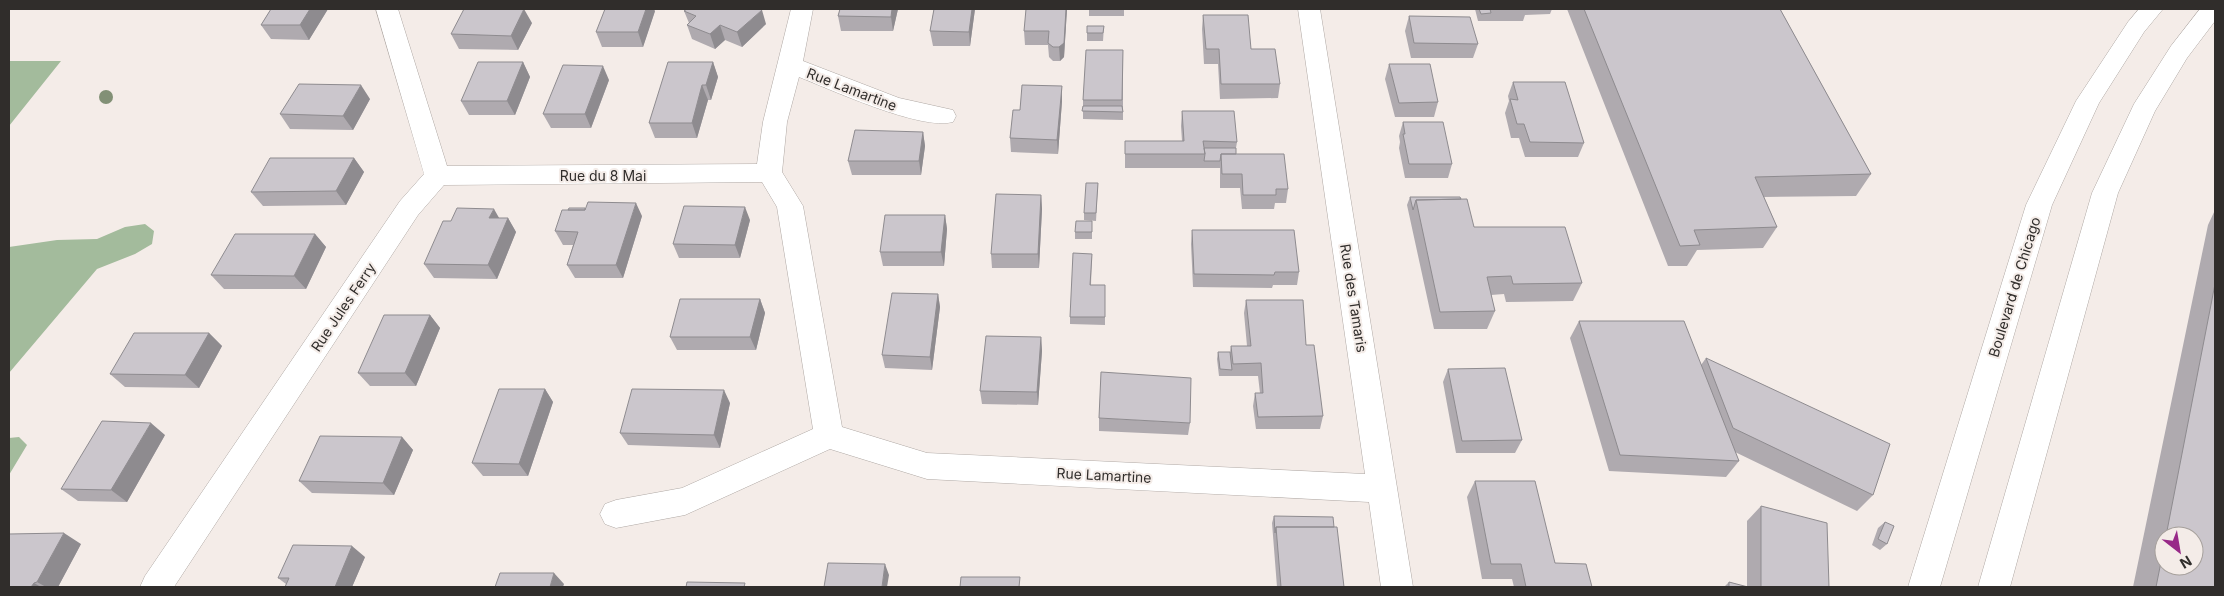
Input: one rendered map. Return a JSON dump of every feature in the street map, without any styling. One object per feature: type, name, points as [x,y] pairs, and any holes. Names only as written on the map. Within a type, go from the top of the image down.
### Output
[{"type":"street","points":[[387,9],[438,176]]},
{"type":"street","name":"Rue Lamartine","points":[[769,173],[774,122],[790,65],[802,9]]},
{"type":"street","name":"Rue des Tamaris","points":[[1309,9],[1397,587]]},
{"type":"street","name":"Boulevard de Chicago","points":[[1924,587],[2039,205],[2088,101],[2136,27],[2152,9]]},
{"type":"street","points":[[1994,587],[2105,193],[2143,110],[2184,44],[2212,9]]},
{"type":"street","name":"Rue Lamartine","points":[[790,65],[895,106],[944,116]]},
{"type":"street","points":[[616,514],[685,501],[828,436],[790,206],[769,173]]},
{"type":"street","name":"Rue du 8 Mai","points":[[438,176],[769,173]]},
{"type":"street","name":"Rue Jules Ferry","points":[[156,587],[409,208],[438,176]]},
{"type":"street","name":"Rue Lamartine","points":[[828,436],[927,466],[1383,489]]},
{"type":"green space","points":[[9,61],[61,61],[9,126]]},
{"type":"green space","points":[[145,224],[154,231],[152,244],[135,254],[97,269],[9,373],[9,247],[57,240],[97,239],[125,227]]},
{"type":"green space","points":[[19,437],[27,445],[9,475],[9,438]]},
{"type":"building","points":[[271,9],[310,9],[300,25],[261,25]]},
{"type":"building","points":[[464,9],[524,9],[511,36],[451,34]]},
{"type":"building","points":[[605,9],[646,9],[638,32],[596,32]]},
{"type":"building","points":[[687,9],[762,10],[737,32],[720,25],[710,34],[687,25],[696,16],[684,11]]},
{"type":"building","points":[[840,9],[892,9],[891,17],[838,16]]},
{"type":"building","points":[[934,9],[972,9],[969,32],[930,31]]},
{"type":"building","points":[[1026,9],[1066,9],[1064,43],[1059,47],[1053,47],[1048,43],[1049,31],[1024,31]]},
{"type":"building","points":[[1479,9],[1490,9],[1491,13],[1481,14]]},
{"type":"building","points":[[1584,9],[1780,9],[1871,174],[1755,177],[1777,227],[1694,230],[1700,245],[1680,246]]},
{"type":"building","points":[[1203,15],[1248,15],[1251,49],[1275,49],[1280,84],[1221,84],[1219,49],[1206,49]]},
{"type":"building","points":[[1409,16],[1470,17],[1478,44],[1414,43]]},
{"type":"building","points":[[1087,26],[1104,26],[1103,33],[1087,33]]},
{"type":"building","points":[[1086,50],[1123,50],[1122,100],[1083,100]]},
{"type":"building","points":[[478,62],[523,62],[507,101],[461,101]]},
{"type":"building","points":[[668,62],[713,62],[706,85],[702,85],[692,123],[649,123]]},
{"type":"building","points":[[1389,64],[1430,64],[1438,102],[1399,103]]},
{"type":"building","points":[[563,65],[603,66],[585,114],[543,114]]},
{"type":"building","points":[[1513,82],[1565,82],[1584,143],[1530,142],[1524,124],[1517,124],[1510,99],[1518,100]]},
{"type":"building","points":[[299,84],[361,85],[343,116],[280,114]]},
{"type":"building","points":[[1022,85],[1062,86],[1057,140],[1010,138],[1013,110],[1020,110]]},
{"type":"building","points":[[1083,106],[1122,106],[1123,112],[1082,111]]},
{"type":"building","points":[[1182,111],[1234,111],[1237,142],[1203,141],[1205,154],[1125,154],[1125,141],[1184,141]]},
{"type":"building","points":[[1403,122],[1443,122],[1452,164],[1409,164],[1403,134],[1405,134]]},
{"type":"building","points":[[855,130],[923,132],[919,161],[848,161]]},
{"type":"building","points":[[1204,148],[1236,148],[1236,154],[1221,154],[1220,161],[1204,161]]},
{"type":"building","points":[[1221,154],[1284,154],[1288,189],[1276,189],[1276,195],[1243,195],[1242,174],[1222,174]]},
{"type":"building","points":[[270,158],[354,158],[336,191],[251,192]]},
{"type":"building","points":[[1086,183],[1098,183],[1096,213],[1084,213]]},
{"type":"building","points":[[996,194],[1041,195],[1038,254],[991,254]]},
{"type":"building","points":[[1410,197],[1460,197],[1461,199],[1416,200],[1413,210]]},
{"type":"building","points":[[1467,199],[1474,227],[1565,227],[1582,283],[1513,284],[1511,276],[1487,277],[1495,311],[1440,312],[1416,200]]},
{"type":"building","points":[[588,202],[636,203],[616,265],[567,265],[578,232],[555,231],[562,210],[585,210]]},
{"type":"building","points":[[684,206],[745,207],[735,245],[673,244]]},
{"type":"building","points":[[457,208],[494,209],[489,218],[508,218],[488,265],[424,264],[443,221],[451,221]]},
{"type":"building","points":[[569,208],[585,208],[585,210],[568,210]]},
{"type":"building","points":[[885,215],[945,215],[941,252],[880,252]]},
{"type":"building","points":[[1076,221],[1092,221],[1092,232],[1075,232]]},
{"type":"building","points":[[1192,230],[1294,230],[1299,272],[1275,272],[1274,275],[1194,274]]},
{"type":"building","points":[[235,234],[315,234],[294,276],[211,275]]},
{"type":"building","points":[[1073,253],[1092,254],[1090,285],[1105,285],[1105,317],[1070,317]]},
{"type":"building","points":[[2215,284],[2215,587],[2156,587],[2158,576],[2204,576],[2204,526],[2168,526]]},
{"type":"building","points":[[892,293],[938,294],[930,357],[882,355]]},
{"type":"building","points":[[680,299],[760,299],[750,337],[670,337]]},
{"type":"building","points":[[1246,300],[1303,300],[1306,345],[1314,345],[1323,416],[1258,417],[1255,393],[1263,393],[1261,363],[1233,364],[1231,346],[1251,346]]},
{"type":"building","points":[[384,315],[430,315],[405,373],[358,373]]},
{"type":"building","points":[[1579,321],[1684,321],[1739,461],[1620,455]]},
{"type":"building","points":[[134,333],[209,333],[185,375],[110,374]]},
{"type":"building","points":[[986,336],[1041,337],[1037,392],[980,391]]},
{"type":"building","points":[[1218,352],[1230,352],[1232,370],[1220,369]]},
{"type":"building","points":[[1706,358],[1890,444],[1873,495],[1733,428]]},
{"type":"building","points":[[1505,368],[1522,440],[1462,441],[1448,369]]},
{"type":"building","points":[[1101,372],[1191,378],[1190,423],[1099,418]]},
{"type":"building","points":[[499,389],[545,389],[519,464],[472,463]]},
{"type":"building","points":[[632,389],[724,390],[714,435],[620,433]]},
{"type":"building","points":[[102,421],[151,423],[111,490],[61,489]]},
{"type":"building","points":[[320,436],[402,437],[383,483],[299,481]]},
{"type":"building","points":[[1475,481],[1535,481],[1555,563],[1586,564],[1592,587],[1526,587],[1521,564],[1491,564]]},
{"type":"building","points":[[1761,506],[1827,523],[1829,587],[1761,587]]},
{"type":"building","points":[[1274,516],[1333,517],[1334,527],[1276,527],[1275,533]]},
{"type":"building","points":[[1885,522],[1894,526],[1887,544],[1878,539]]},
{"type":"building","points":[[1276,527],[1337,527],[1344,587],[1281,587]]},
{"type":"building","points":[[64,533],[37,582],[31,587],[9,587],[9,534]]},
{"type":"building","points":[[293,545],[352,546],[335,587],[285,587],[289,578],[278,578]]},
{"type":"building","points":[[828,563],[885,564],[882,587],[824,587]]},
{"type":"building","points":[[500,573],[554,573],[550,587],[495,587]]},
{"type":"building","points":[[961,577],[1020,577],[1019,587],[960,587]]},
{"type":"building","points":[[687,582],[745,583],[744,587],[686,587]]},
{"type":"building","points":[[1729,582],[1748,587],[1729,587]]}]
